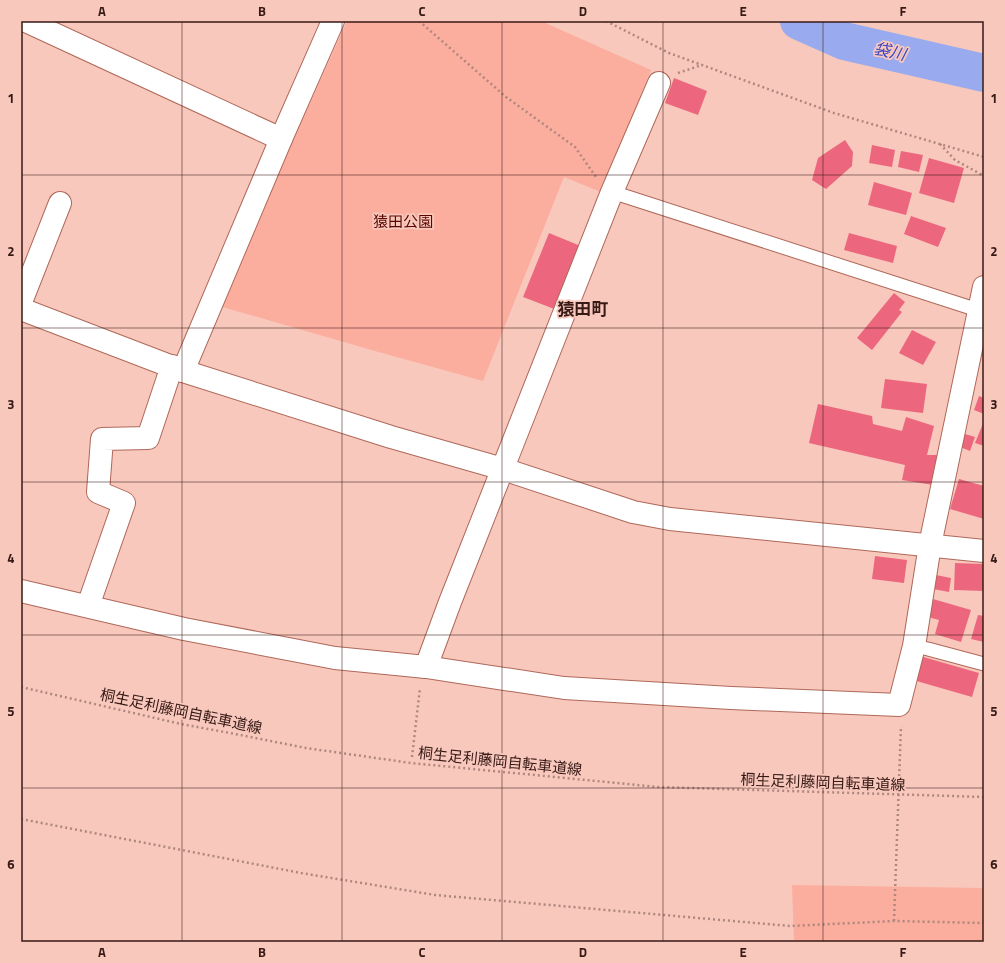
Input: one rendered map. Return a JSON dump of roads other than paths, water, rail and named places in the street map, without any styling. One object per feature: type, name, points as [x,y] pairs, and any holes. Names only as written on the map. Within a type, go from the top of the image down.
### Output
[{"type":"street","points":[[26,21],[281,139]]},
{"type":"street","points":[[88,606],[124,503],[98,492],[102,440],[148,438],[177,368],[333,21]]},
{"type":"street","points":[[426,667],[612,192],[659,83]]},
{"type":"street","points":[[21,302],[60,203]]},
{"type":"street","points":[[21,591],[184,628],[334,658],[426,667],[564,688],[731,698],[899,705],[914,646],[930,546],[981,311],[984,287]]},
{"type":"street","points":[[21,309],[177,368],[391,437],[503,469],[633,512],[670,519],[930,546],[984,550]]},
{"type":"lane","points":[[612,192],[981,311]]},
{"type":"lane","points":[[914,646],[984,664]]},
{"type":"waterway","name":"袋川","points":[[799,21],[844,41],[984,73]]},
{"type":"district","name":"猿田町","points":[[583,309]]},
{"type":"park label","name":"猿田公園","points":[[403,221]]}]
